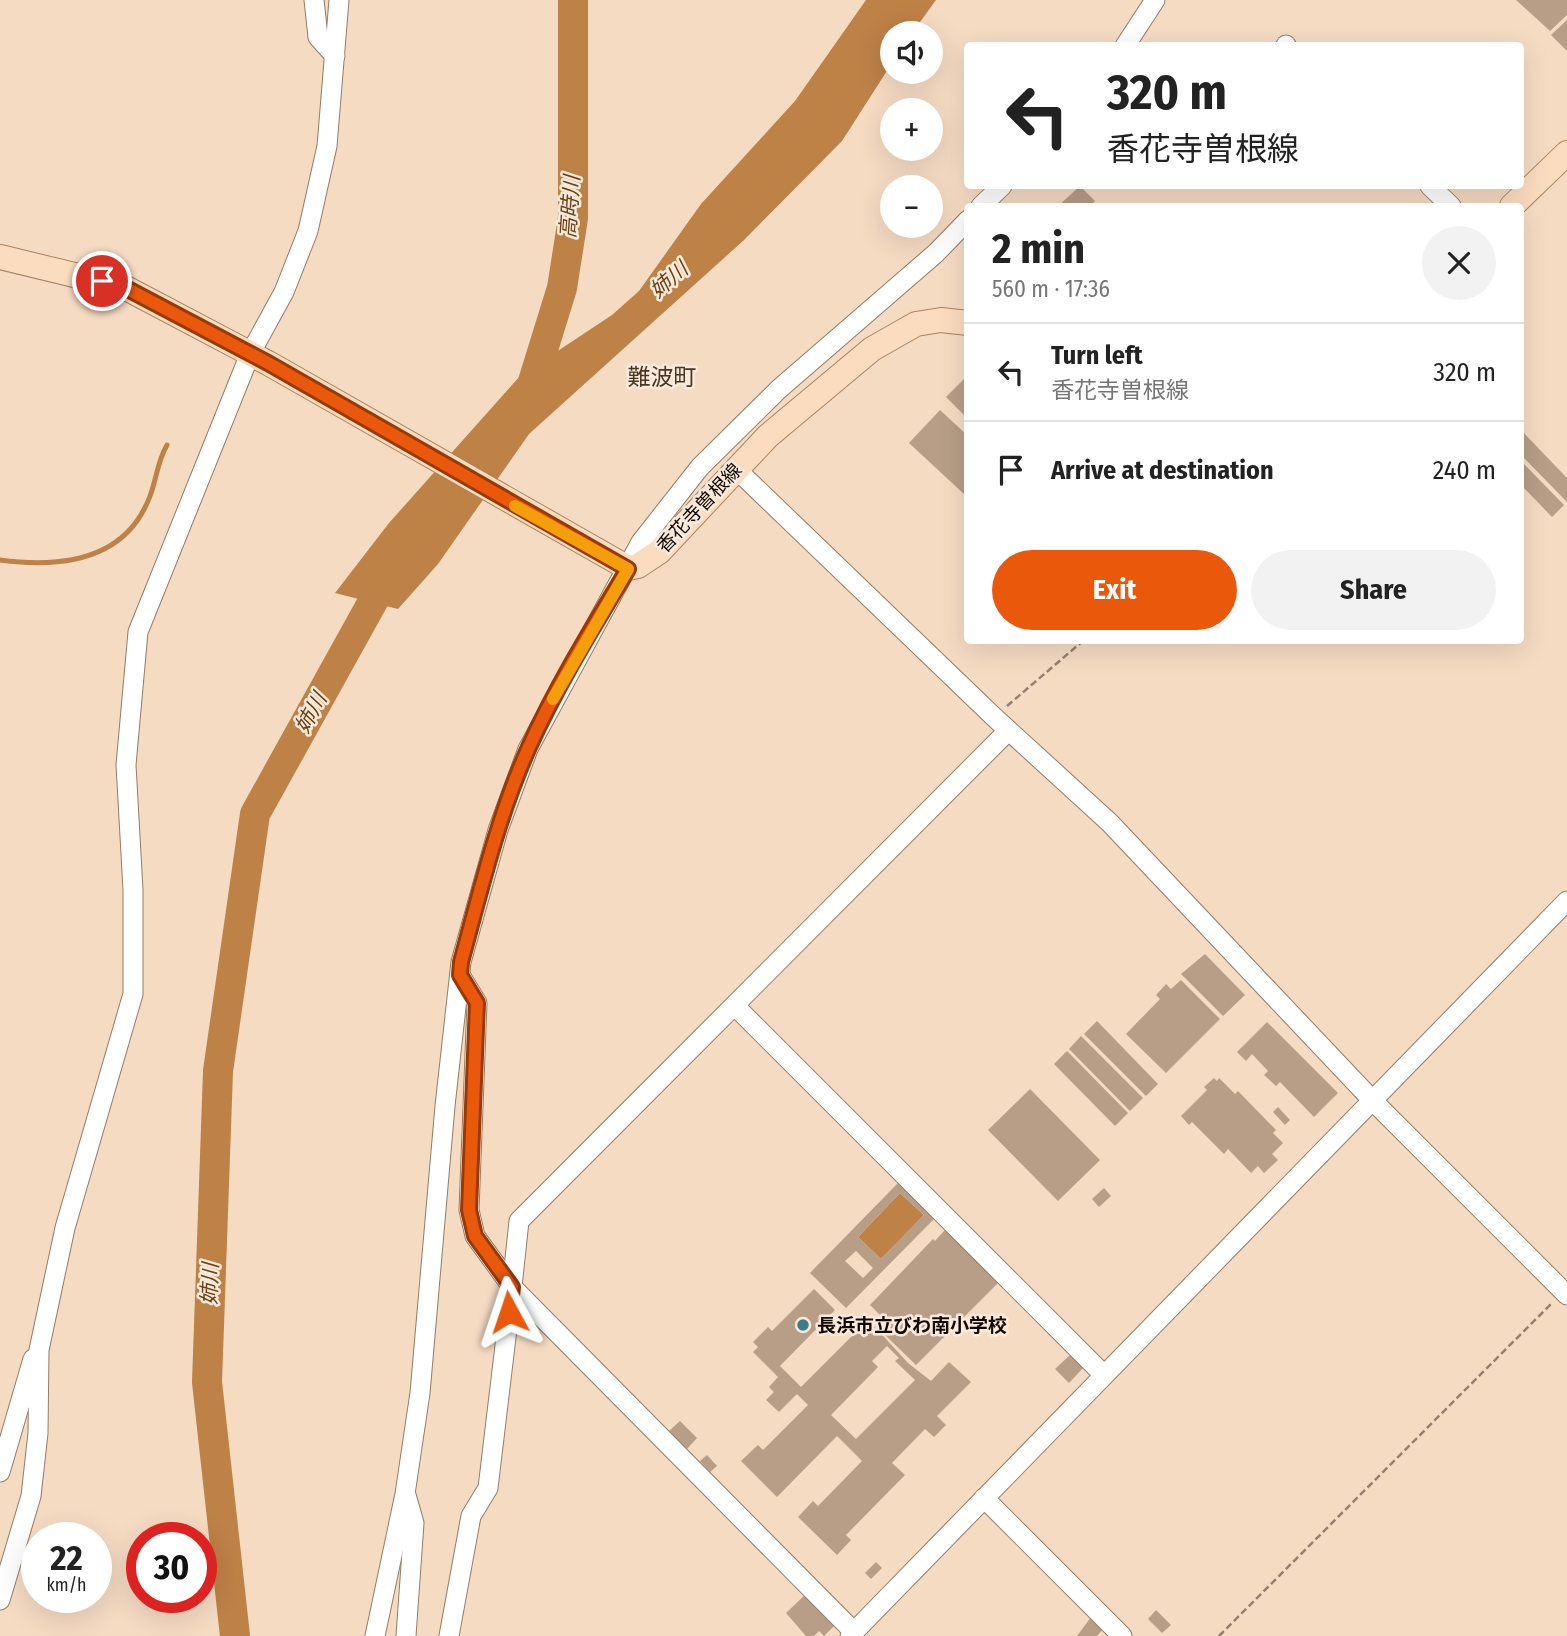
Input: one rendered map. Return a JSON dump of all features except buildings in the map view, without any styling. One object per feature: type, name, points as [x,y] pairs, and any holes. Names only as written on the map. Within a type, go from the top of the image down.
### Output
[{"type":"main road","points":[[1515,203],[1567,153]]},
{"type":"main road","points":[[0,257],[124,287],[259,359],[617,563]]},
{"type":"main road","name":"香花寺曽根線","points":[[617,563],[638,566],[659,552],[735,467],[872,349],[903,329],[926,322],[964,323]]},
{"type":"street","points":[[314,0],[318,37],[335,56]]},
{"type":"street","points":[[0,1600],[31,1496],[38,1433],[39,1350],[65,1228],[133,994],[133,890],[126,765],[138,632],[259,359],[308,231],[327,146],[339,0]]},
{"type":"street","points":[[1128,42],[1155,0]]},
{"type":"street","points":[[984,203],[999,189]]},
{"type":"street","points":[[1433,189],[1448,203]]},
{"type":"street","points":[[375,1636],[405,1494],[420,1393],[445,1106],[460,975],[498,830],[528,749],[590,631],[617,563],[741,424],[936,253],[964,224]]},
{"type":"street","points":[[735,467],[1001,724],[1110,823],[1374,1102],[1565,1293]]},
{"type":"street","points":[[449,1636],[471,1516],[488,1488],[519,1221],[735,1006],[1001,724]]},
{"type":"street","points":[[460,975],[477,1003],[469,1210],[475,1236],[512,1287],[852,1634],[1374,1102],[1567,901]]},
{"type":"street","points":[[735,1006],[1104,1375]]},
{"type":"street","points":[[0,1472],[30,1364],[39,1350]]},
{"type":"street","points":[[405,1494],[414,1523],[406,1636]]},
{"type":"street","points":[[984,1498],[1122,1636]]},
{"type":"path","points":[[1001,724],[1080,644]]},
{"type":"path","points":[[1219,1636],[1565,1293]]},
{"type":"water","points":[[866,0],[936,0],[921,21],[880,21],[880,82],[842,141],[744,240],[529,434],[438,564],[398,609],[335,593],[389,523],[520,376],[612,315],[639,291],[701,204],[795,101]]},
{"type":"water","points":[[900,1193],[924,1215],[881,1259],[858,1237]]},
{"type":"waterway","name":"高時川","points":[[527,401],[562,288],[573,218],[573,0]]},
{"type":"waterway","points":[[0,560],[45,563],[89,555],[108,547],[125,535],[139,518],[150,496],[167,445]]},
{"type":"waterway","name":"姉川","points":[[235,1636],[207,1382],[218,1071],[255,814],[392,567]]},
{"type":"slow traffic","points":[[515,506],[628,569],[553,699]]},
{"type":"place","name":"長浜市立びわ南小学校","points":[[803,1325]]},
{"type":"district","name":"難波町","points":[[662,377]]},
{"type":"route","points":[[102,281],[124,287],[268,363],[628,569],[583,644],[528,749],[498,830],[461,962],[460,975],[477,1003],[469,1210],[475,1236],[512,1287],[509,1312]]}]
